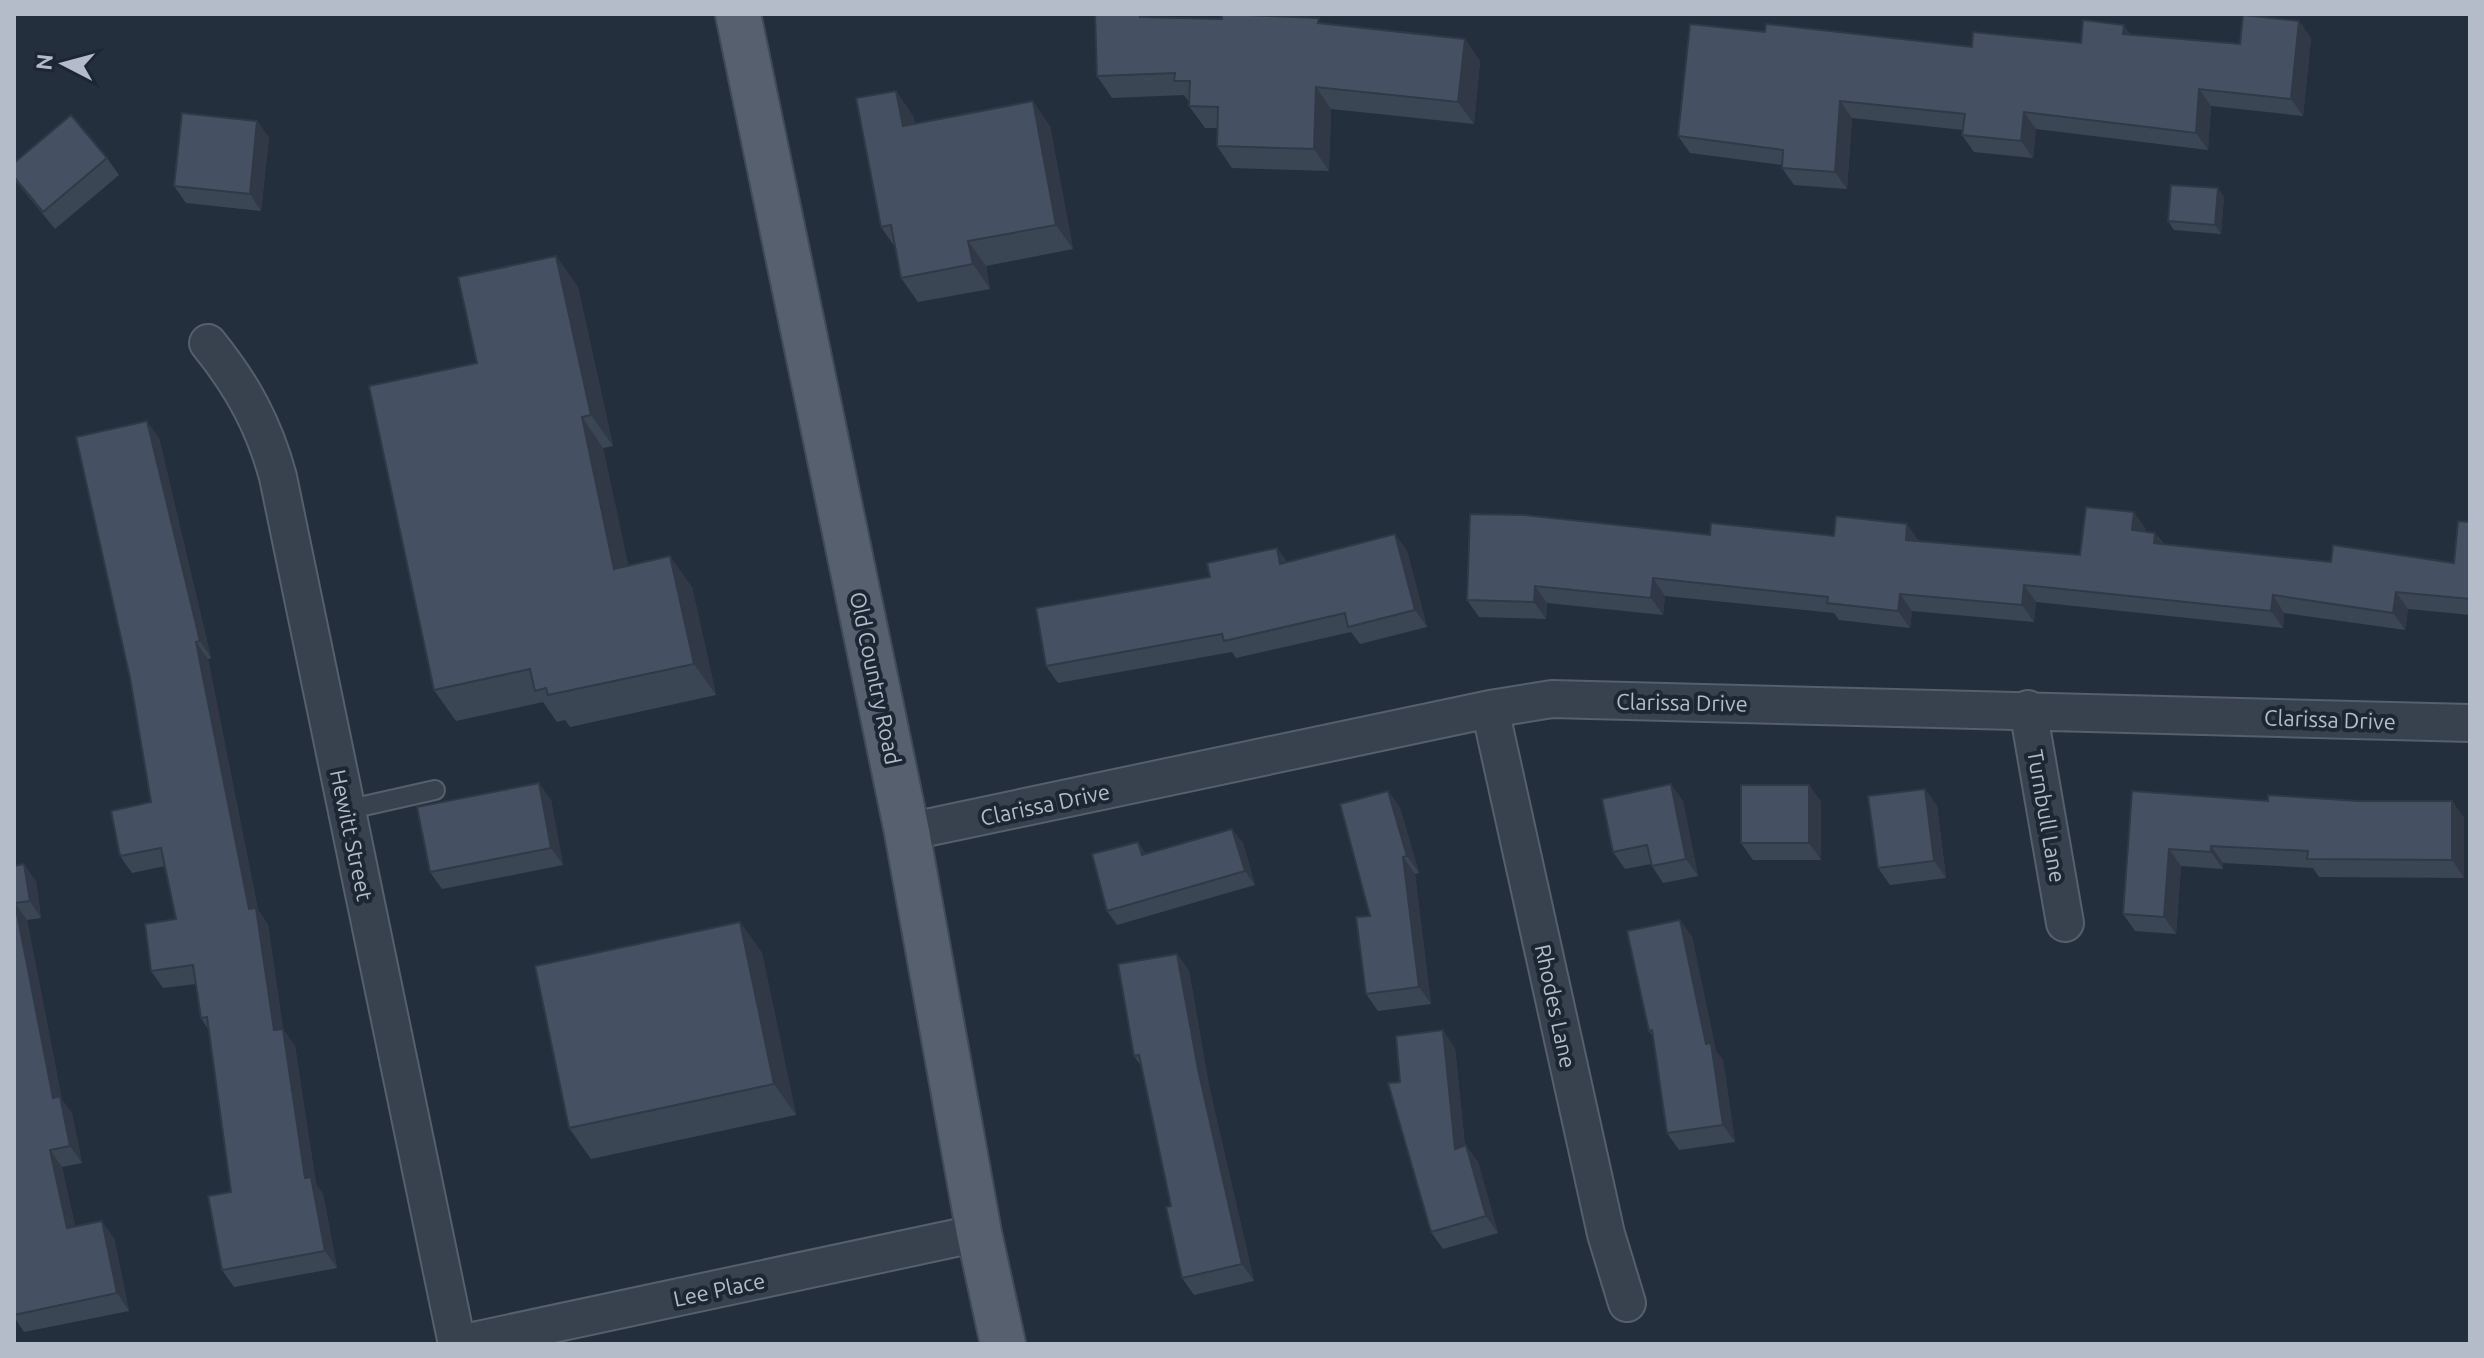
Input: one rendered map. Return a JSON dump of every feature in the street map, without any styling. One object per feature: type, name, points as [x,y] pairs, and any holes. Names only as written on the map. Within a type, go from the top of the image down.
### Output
[{"type":"main road","name":"Old Country Road","points":[[738,14],[907,832],[979,1233],[1003,1344]]},
{"type":"street","name":"Hewitt Street","points":[[208,343],[236,378],[270,447],[458,1344]]},
{"type":"street","name":"Clarissa Drive","points":[[907,832],[1490,709],[1552,699],[2028,709],[2470,723]]},
{"type":"street","name":"Rhodes Lane","points":[[1490,709],[1606,1234],[1627,1303]]},
{"type":"street","name":"Turnbull Lane","points":[[2028,709],[2065,923]]},
{"type":"street","name":"Lee Place","points":[[458,1344],[979,1233]]},
{"type":"lane","points":[[346,810],[435,790]]},
{"type":"building","points":[[1095,14],[1222,19],[1222,14],[1319,18],[1318,23],[1465,39],[1458,102],[1316,87],[1314,149],[1217,146],[1218,107],[1189,106],[1190,81],[1174,81],[1175,73],[1097,76]]},
{"type":"building","points":[[2243,15],[2299,21],[2291,99],[2199,89],[2196,133],[2024,112],[2021,141],[1962,135],[1965,114],[1840,101],[1835,172],[1782,168],[1783,150],[1678,136],[1690,24],[1765,32],[1766,24],[1972,47],[1973,32],[2081,43],[2083,20],[2124,25],[2123,34],[2240,44]]},
{"type":"building","points":[[896,91],[903,126],[1033,101],[1056,225],[968,241],[973,264],[901,278],[891,225],[881,227],[856,98]]},
{"type":"building","points":[[182,113],[257,121],[250,194],[174,186]]},
{"type":"building","points":[[71,115],[107,158],[43,212],[14,177],[14,163]]},
{"type":"building","points":[[2171,185],[2218,188],[2215,225],[2168,221]]},
{"type":"building","points":[[556,256],[591,415],[582,417],[614,569],[670,556],[694,664],[548,695],[546,688],[535,691],[530,669],[434,690],[369,386],[477,363],[458,277]]},
{"type":"building","points":[[147,421],[200,641],[196,642],[249,909],[256,908],[274,1030],[283,1029],[305,1178],[311,1177],[325,1251],[222,1270],[208,1196],[231,1192],[207,1017],[201,1018],[193,965],[151,971],[145,924],[176,919],[161,848],[120,856],[111,811],[151,802],[130,678],[76,437]]},
{"type":"building","points":[[2086,507],[2134,512],[2132,530],[2155,533],[2154,543],[2331,562],[2333,545],[2454,563],[2458,521],[2470,522],[2470,599],[2396,592],[2393,613],[2273,595],[2271,611],[2024,585],[2022,605],[1900,594],[1898,611],[1827,603],[1828,597],[1653,578],[1651,598],[1535,586],[1534,602],[1467,600],[1470,514],[1523,515],[1710,535],[1711,523],[1834,536],[1836,516],[1907,524],[1906,540],[2080,555]]},
{"type":"building","points":[[1395,534],[1415,610],[1348,627],[1345,613],[1224,641],[1222,634],[1046,666],[1036,608],[1210,577],[1207,563],[1277,548],[1280,564]]},
{"type":"building","points":[[539,783],[551,848],[430,872],[417,807]]},
{"type":"building","points":[[1671,784],[1686,859],[1652,866],[1647,845],[1613,852],[1602,799]]},
{"type":"building","points":[[1741,785],[1809,785],[1809,843],[1741,843]]},
{"type":"building","points":[[1925,789],[1934,861],[1878,868],[1868,796]]},
{"type":"building","points":[[1388,791],[1407,856],[1403,857],[1419,987],[1366,994],[1356,917],[1370,916],[1340,804]]},
{"type":"building","points":[[2132,791],[2268,801],[2268,795],[2359,801],[2452,801],[2452,860],[2307,859],[2308,851],[2211,846],[2211,852],[2169,849],[2164,917],[2123,914]]},
{"type":"building","points":[[1232,829],[1245,871],[1107,911],[1092,854],[1138,842],[1142,855]]},
{"type":"building","points":[[24,864],[30,901],[15,903],[53,1098],[60,1096],[70,1146],[50,1150],[67,1228],[102,1221],[117,1293],[14,1315],[14,866]]},
{"type":"building","points":[[1680,920],[1706,1044],[1711,1043],[1723,1125],[1667,1133],[1652,1030],[1649,1031],[1627,931]]},
{"type":"building","points":[[740,922],[774,1084],[569,1128],[535,966]]},
{"type":"building","points":[[1177,954],[1198,1069],[1242,1264],[1182,1278],[1166,1207],[1171,1206],[1139,1055],[1134,1056],[1118,964]]},
{"type":"building","points":[[1443,1030],[1455,1149],[1466,1145],[1486,1216],[1431,1232],[1388,1083],[1400,1082],[1396,1036]]}]
